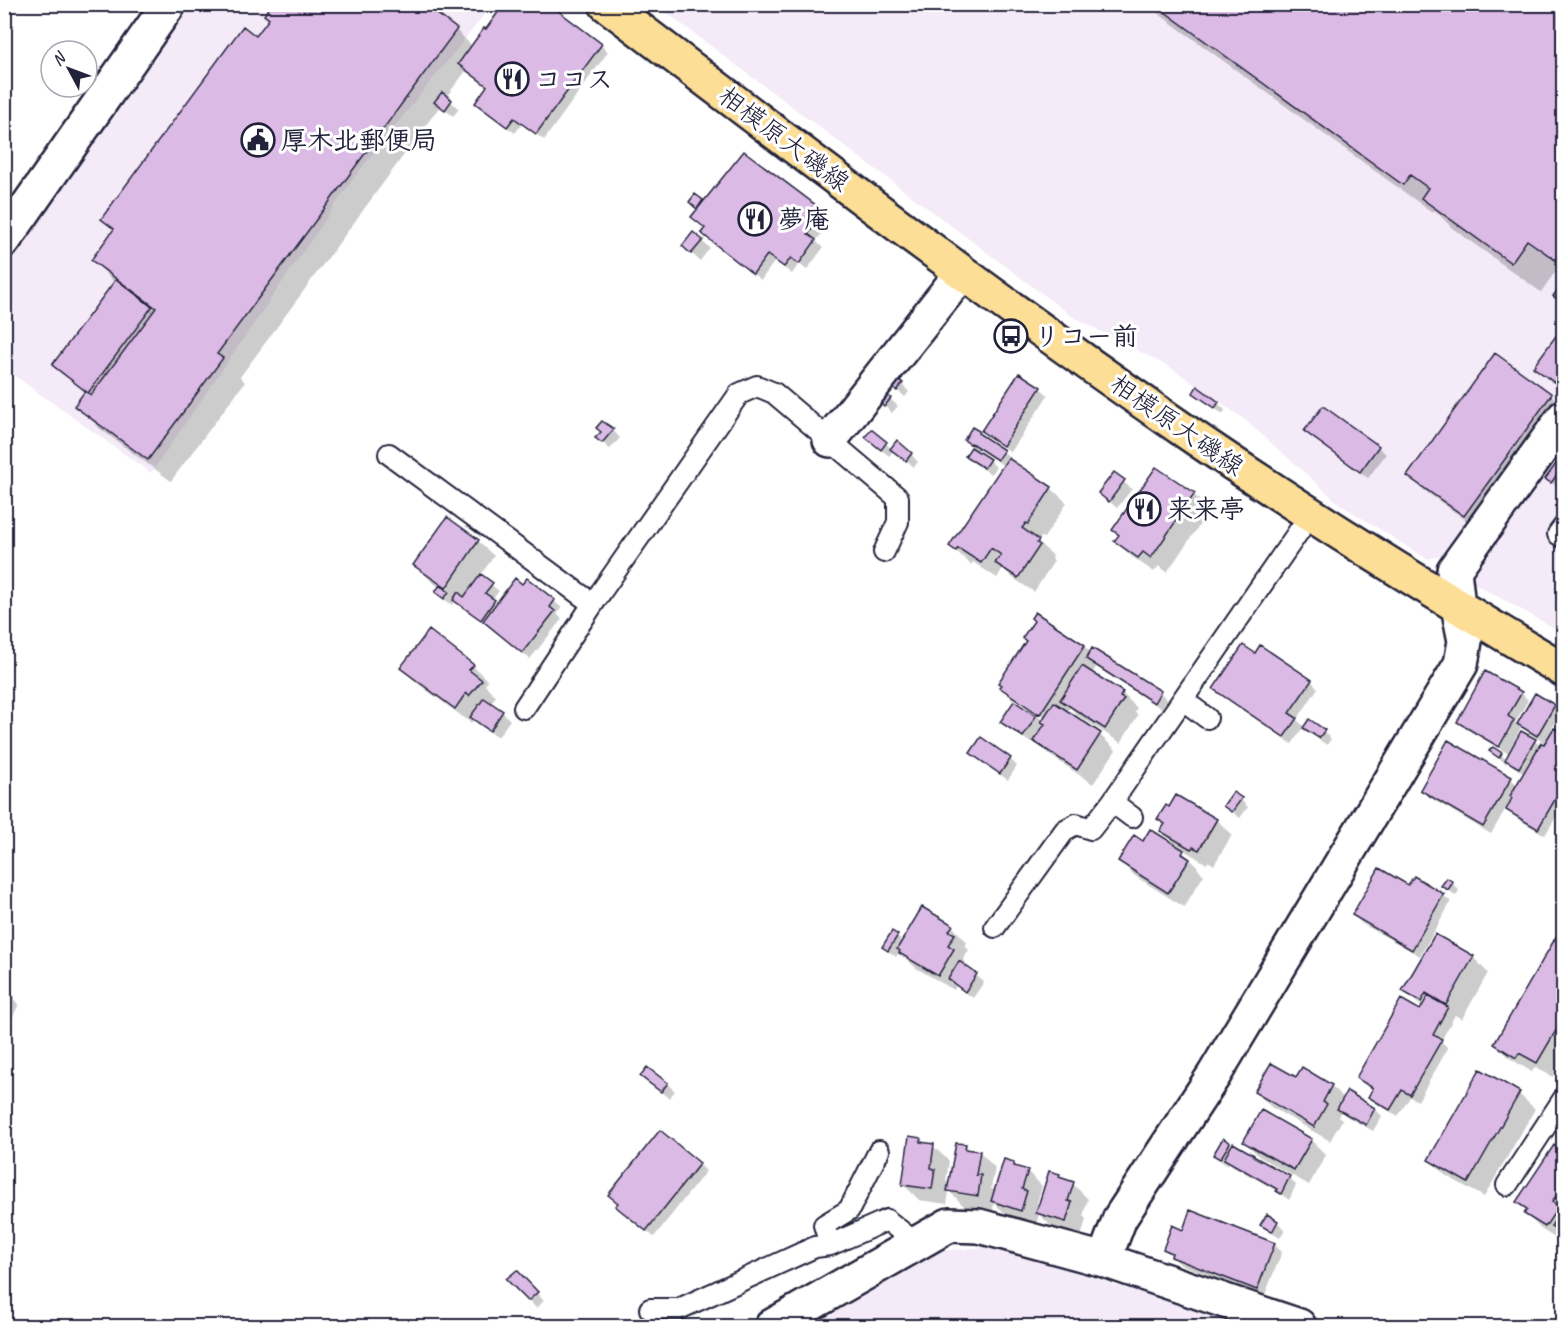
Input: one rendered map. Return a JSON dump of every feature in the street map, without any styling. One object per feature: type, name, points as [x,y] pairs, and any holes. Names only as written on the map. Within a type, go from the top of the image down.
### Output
[{"type":"main road","name":"相模原大磯線","points":[[606,4],[962,273],[1181,429],[1310,515],[1563,670]]},
{"type":"street","points":[[4,240],[169,4]]},
{"type":"street","points":[[830,440],[962,273]]},
{"type":"street","points":[[1104,1260],[1120,1218],[1215,1076],[1461,664],[1465,641],[1454,570],[1563,417]]},
{"type":"street","points":[[771,1326],[949,1225],[979,1226],[1104,1260],[1299,1326]]},
{"type":"lane","points":[[524,708],[592,604],[739,394],[758,386],[774,393],[898,498],[898,522],[884,552]]},
{"type":"lane","points":[[389,453],[592,604]]},
{"type":"lane","points":[[995,927],[1065,830],[1077,824],[1091,829],[1112,802],[1310,515]]},
{"type":"lane","points":[[1563,526],[1558,534],[1563,538]]},
{"type":"lane","points":[[1183,700],[1207,718]]},
{"type":"lane","points":[[1112,802],[1132,818]]},
{"type":"lane","points":[[1507,1185],[1563,1098]]},
{"type":"lane","points":[[830,1245],[824,1225],[849,1210],[879,1151]]},
{"type":"lane","points":[[650,1309],[680,1309],[814,1246],[830,1245],[887,1220],[917,1244]]},
{"type":"shaded area","name":"厚木北郵便局","points":[[175,5],[492,5],[355,176],[151,473],[5,369],[5,253]]},
{"type":"shaded area","points":[[656,5],[1563,5],[1563,390],[1446,554],[1427,559],[1341,505],[1244,419],[1173,369],[1072,316]]},
{"type":"shaded area","points":[[1563,448],[1563,633],[1468,580]]},
{"type":"shaded area","points":[[1001,1246],[1118,1286],[1143,1280],[1262,1326],[813,1326],[937,1251]]},
{"type":"building","name":"厚木北郵便局","points":[[272,4],[424,4],[457,29],[217,354],[223,358],[148,460],[74,406],[85,391],[91,395],[156,308],[91,260],[114,229],[101,219],[243,26],[256,36],[269,19],[264,15]]},
{"type":"building","points":[[504,4],[549,4],[602,44],[536,134],[514,118],[507,127],[475,103],[487,86],[458,64]]},
{"type":"building","points":[[1154,4],[1564,4],[1564,266],[1527,240],[1511,263],[1421,198],[1428,188],[1410,175],[1403,185]]},
{"type":"building","points":[[442,92],[452,100],[445,110],[434,102]]},
{"type":"building","points":[[744,151],[825,212],[808,234],[816,240],[799,264],[791,258],[784,267],[767,255],[753,274],[701,233],[705,228],[691,217]]},
{"type":"building","points":[[695,194],[703,200],[697,209],[689,202]]},
{"type":"building","points":[[693,232],[703,240],[691,254],[682,246]]},
{"type":"building","points":[[116,279],[152,307],[88,393],[52,365]]},
{"type":"building","points":[[1564,281],[1564,304],[1553,296]]},
{"type":"building","points":[[1564,325],[1564,370],[1555,383],[1533,367]]},
{"type":"building","points":[[1495,353],[1552,394],[1464,516],[1407,476]]},
{"type":"building","points":[[1019,373],[1041,387],[1003,446],[981,431]]},
{"type":"building","points":[[896,378],[903,383],[897,391],[890,386]]},
{"type":"building","points":[[1197,386],[1219,402],[1215,408],[1193,393]]},
{"type":"building","points":[[885,393],[891,398],[884,407],[878,402]]},
{"type":"building","points":[[1323,406],[1379,446],[1360,472],[1304,431]]},
{"type":"building","points":[[602,421],[614,429],[602,443],[595,438],[601,432],[596,428]]},
{"type":"building","points":[[972,427],[1004,450],[997,460],[964,440]]},
{"type":"building","points":[[871,429],[887,442],[881,450],[865,437]]},
{"type":"building","points":[[897,440],[912,453],[906,461],[890,449]]},
{"type":"building","points":[[971,447],[990,459],[984,468],[965,456]]},
{"type":"building","points":[[1564,453],[1564,465],[1551,483],[1545,479]]},
{"type":"building","points":[[1008,458],[1052,487],[1028,524],[1026,523],[1022,528],[1039,540],[1037,543],[1040,545],[1018,578],[995,563],[1001,555],[991,548],[981,563],[958,548],[956,551],[949,546]]},
{"type":"building","points":[[1156,467],[1195,493],[1151,558],[1143,552],[1138,558],[1114,541],[1119,535],[1112,530]]},
{"type":"building","points":[[1114,472],[1125,480],[1109,502],[1098,493]]},
{"type":"building","points":[[447,517],[479,540],[446,588],[413,565]]},
{"type":"building","points":[[481,574],[493,583],[485,593],[495,600],[481,620],[453,600],[458,592],[464,597]]},
{"type":"building","points":[[515,578],[522,584],[527,578],[555,600],[550,607],[555,611],[522,653],[483,621]]},
{"type":"building","points":[[440,585],[449,592],[444,599],[435,592]]},
{"type":"building","points":[[1035,612],[1085,645],[1040,714],[999,687],[1001,685],[998,683],[1026,641],[1022,638],[1034,621],[1031,618]]},
{"type":"building","points":[[429,630],[474,665],[469,670],[482,680],[469,696],[466,693],[455,709],[400,668]]},
{"type":"building","points":[[1243,645],[1255,653],[1260,645],[1312,680],[1289,713],[1297,718],[1284,737],[1213,689]]},
{"type":"building","points":[[1092,648],[1161,691],[1154,703],[1086,659]]},
{"type":"building","points":[[1082,666],[1123,692],[1120,697],[1124,699],[1105,729],[1060,700]]},
{"type":"building","points":[[1485,671],[1522,692],[1508,716],[1514,720],[1499,747],[1457,722]]},
{"type":"building","points":[[1535,693],[1555,705],[1537,736],[1517,724]]},
{"type":"building","points":[[484,698],[503,711],[490,731],[470,717]]},
{"type":"building","points":[[1014,701],[1036,716],[1023,737],[1000,722]]},
{"type":"building","points":[[1054,702],[1101,733],[1077,770],[1033,741],[1045,724],[1041,722]]},
{"type":"building","points":[[1309,719],[1325,730],[1319,738],[1303,728]]},
{"type":"building","points":[[1554,728],[1564,733],[1564,784],[1538,829],[1506,810],[1512,798],[1510,796],[1541,743],[1544,744]]},
{"type":"building","points":[[1521,731],[1536,739],[1519,768],[1505,760]]},
{"type":"building","points":[[981,737],[1011,758],[1000,774],[970,753]]},
{"type":"building","points":[[1448,740],[1512,777],[1483,827],[1420,790]]},
{"type":"building","points":[[1493,747],[1502,753],[1499,758],[1489,751]]},
{"type":"building","points":[[1233,792],[1242,798],[1232,812],[1223,806]]},
{"type":"building","points":[[1176,795],[1217,819],[1199,850],[1193,847],[1191,849],[1160,831],[1165,824],[1157,819],[1166,805],[1169,807]]},
{"type":"building","points":[[1150,829],[1184,850],[1182,854],[1190,859],[1168,893],[1118,861],[1134,835],[1143,841]]},
{"type":"building","points":[[1379,868],[1408,885],[1414,876],[1444,894],[1412,950],[1352,915]]},
{"type":"building","points":[[1447,878],[1453,882],[1448,890],[1441,886]]},
{"type":"building","points":[[922,907],[953,925],[949,931],[955,934],[948,945],[954,949],[938,976],[899,953],[897,949]]},
{"type":"building","points":[[1564,923],[1564,1017],[1537,1063],[1519,1053],[1516,1058],[1494,1044]]},
{"type":"building","points":[[892,931],[898,935],[888,951],[882,947]]},
{"type":"building","points":[[1435,934],[1474,956],[1446,1005],[1426,993],[1421,1002],[1402,991]]},
{"type":"building","points":[[959,961],[977,974],[965,992],[948,979]]},
{"type":"building","points":[[4,992],[13,996],[4,1012]]},
{"type":"building","points":[[1428,996],[1448,1007],[1433,1035],[1442,1039],[1410,1095],[1402,1090],[1390,1110],[1368,1097],[1373,1088],[1356,1078],[1401,999],[1420,1010]]},
{"type":"building","points":[[1271,1063],[1296,1077],[1302,1067],[1332,1085],[1323,1102],[1327,1104],[1314,1127],[1254,1092]]},
{"type":"building","points":[[647,1067],[668,1083],[661,1092],[640,1076]]},
{"type":"building","points":[[1480,1069],[1520,1092],[1468,1183],[1428,1160]]},
{"type":"building","points":[[1347,1091],[1375,1108],[1366,1125],[1337,1109]]},
{"type":"building","points":[[1261,1110],[1312,1139],[1294,1170],[1243,1142]]},
{"type":"building","points":[[660,1130],[700,1163],[646,1231],[615,1206],[618,1203],[608,1195]]},
{"type":"building","points":[[909,1136],[921,1138],[920,1142],[934,1144],[931,1168],[935,1169],[932,1189],[902,1185]]},
{"type":"building","points":[[1223,1138],[1230,1143],[1220,1159],[1213,1155]]},
{"type":"building","points":[[956,1143],[966,1144],[965,1149],[980,1151],[976,1175],[981,1175],[978,1196],[947,1191]]},
{"type":"building","points":[[1233,1143],[1290,1176],[1281,1194],[1276,1191],[1277,1189],[1224,1159]]},
{"type":"building","points":[[1554,1145],[1564,1152],[1564,1184],[1552,1202],[1559,1206],[1545,1227],[1524,1214],[1527,1209],[1516,1202]]},
{"type":"building","points":[[1004,1159],[1014,1162],[1014,1166],[1028,1170],[1022,1189],[1027,1191],[1021,1211],[991,1201]]},
{"type":"building","points":[[1049,1171],[1074,1182],[1068,1201],[1072,1202],[1066,1222],[1036,1213]]},
{"type":"building","points":[[1564,1207],[1564,1234],[1551,1226]]},
{"type":"building","points":[[1190,1210],[1275,1243],[1257,1290],[1171,1257],[1172,1253],[1163,1249],[1172,1225],[1183,1230]]},
{"type":"building","points":[[1267,1214],[1278,1221],[1272,1232],[1260,1225]]},
{"type":"building","points":[[517,1270],[538,1292],[528,1301],[506,1279]]},
{"type":"place","name":"ココス","points":[[512,79]]},
{"type":"place","name":"厚木北郵便局","points":[[258,140]]},
{"type":"place","name":"夢庵","points":[[755,219]]},
{"type":"place","name":"リコー前","points":[[1011,336]]},
{"type":"place","name":"来来亭","points":[[1144,509]]}]
